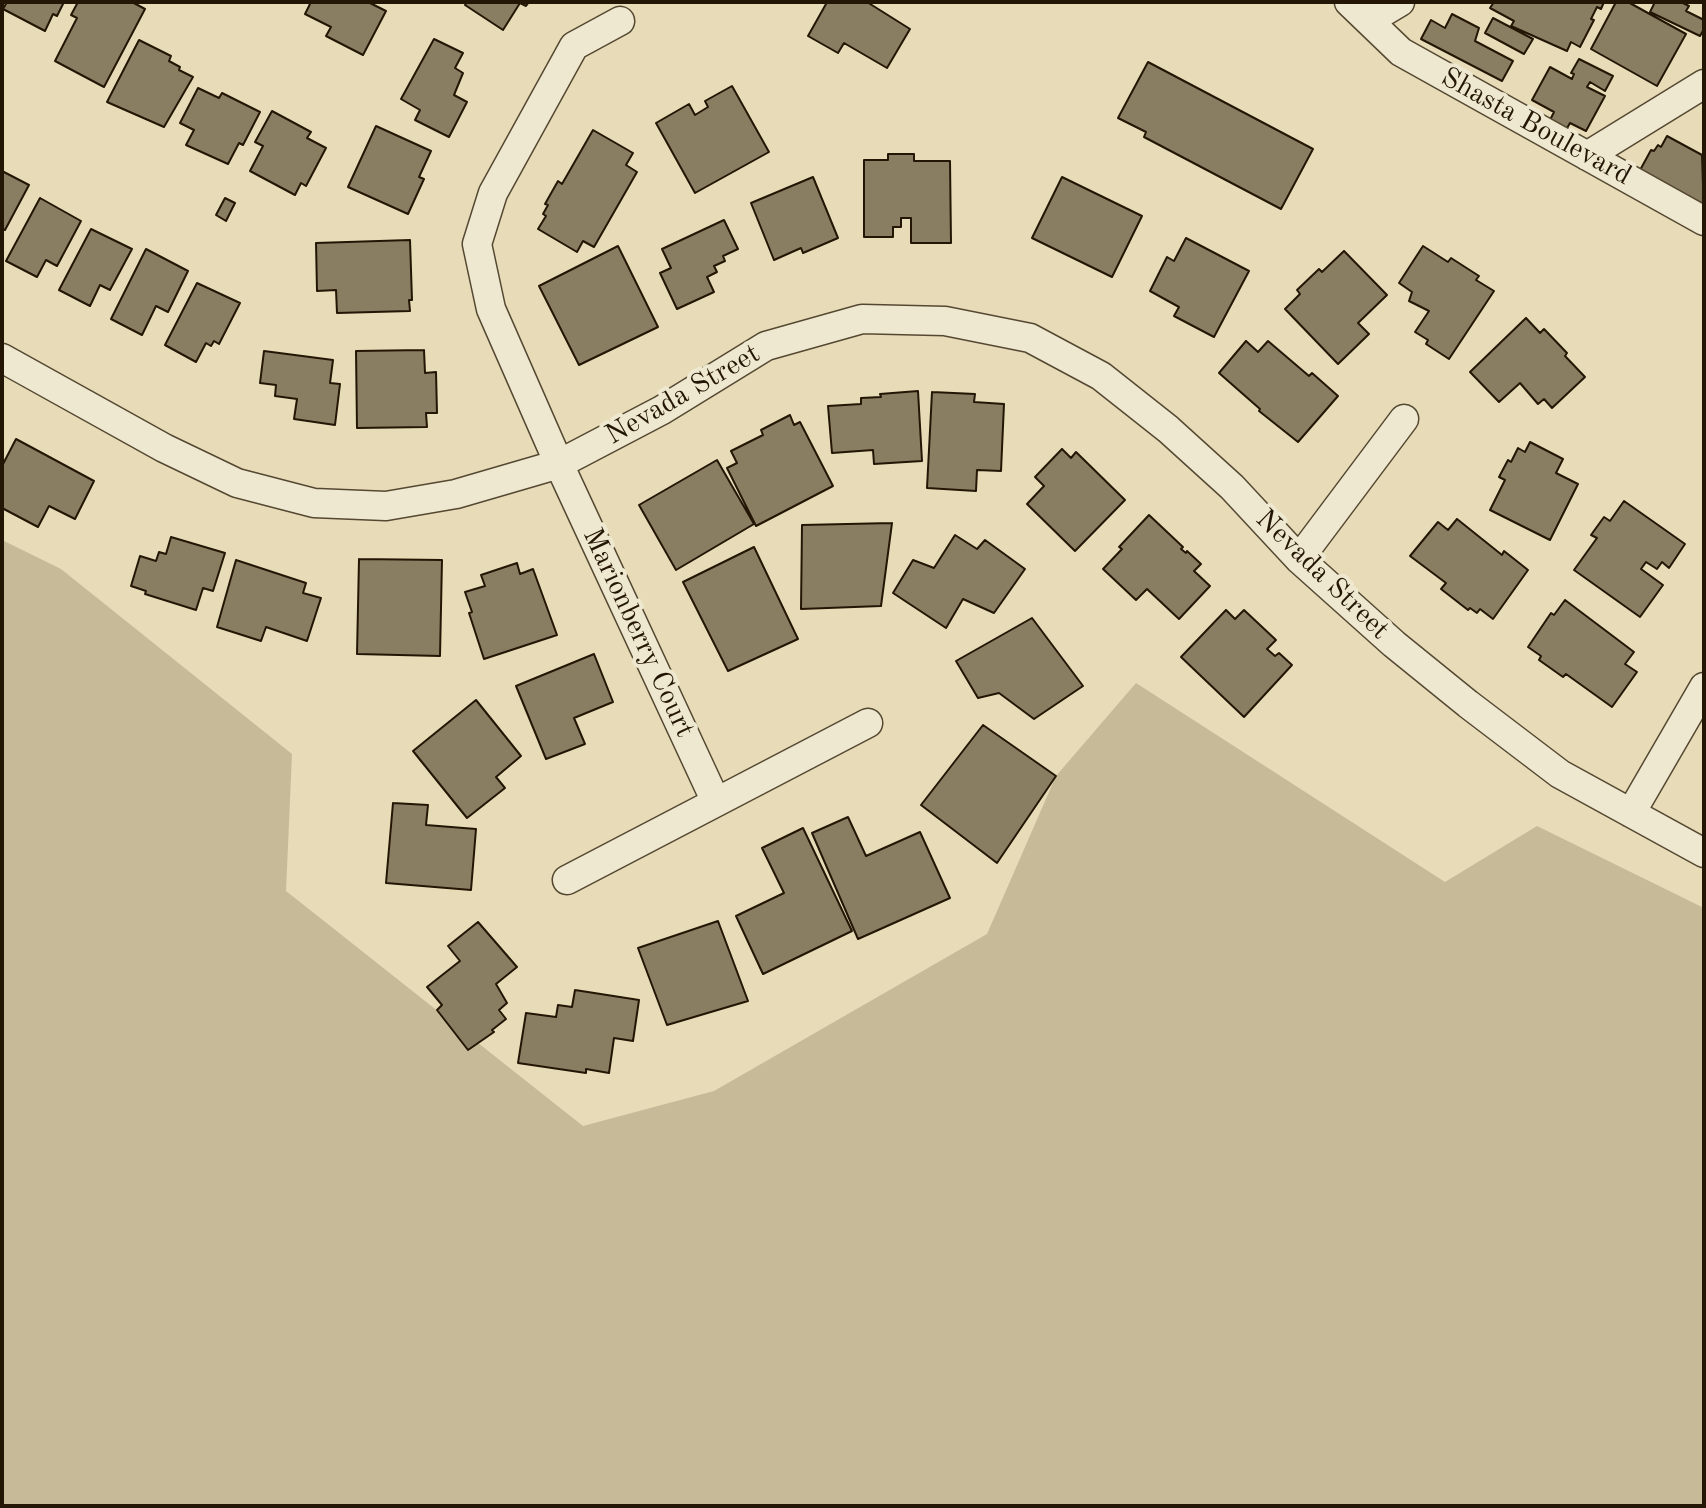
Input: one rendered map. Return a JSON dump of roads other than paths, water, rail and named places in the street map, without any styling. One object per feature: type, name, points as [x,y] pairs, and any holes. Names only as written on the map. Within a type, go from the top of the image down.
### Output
[{"type":"street","name":"Shasta Boulevard","points":[[1349,2],[1401,52],[1704,221]]},
{"type":"street","points":[[1375,25],[1380,14],[1400,2]]},
{"type":"street","name":"Marionberry Court","points":[[620,21],[574,46],[493,193],[477,244],[491,309],[559,464],[716,802]]},
{"type":"street","points":[[1587,156],[1704,84]]},
{"type":"street","name":"Nevada Street","points":[[2,358],[164,448],[237,483],[314,503],[386,506],[456,494],[559,464],[662,410],[766,346],[862,319],[945,321],[1030,338],[1101,376],[1189,448],[1232,487],[1299,559],[1394,644],[1468,704],[1560,774],[1704,853]]},
{"type":"street","points":[[1299,559],[1404,419]]},
{"type":"street","points":[[1631,813],[1704,687]]},
{"type":"street","points":[[567,880],[868,723]]}]
